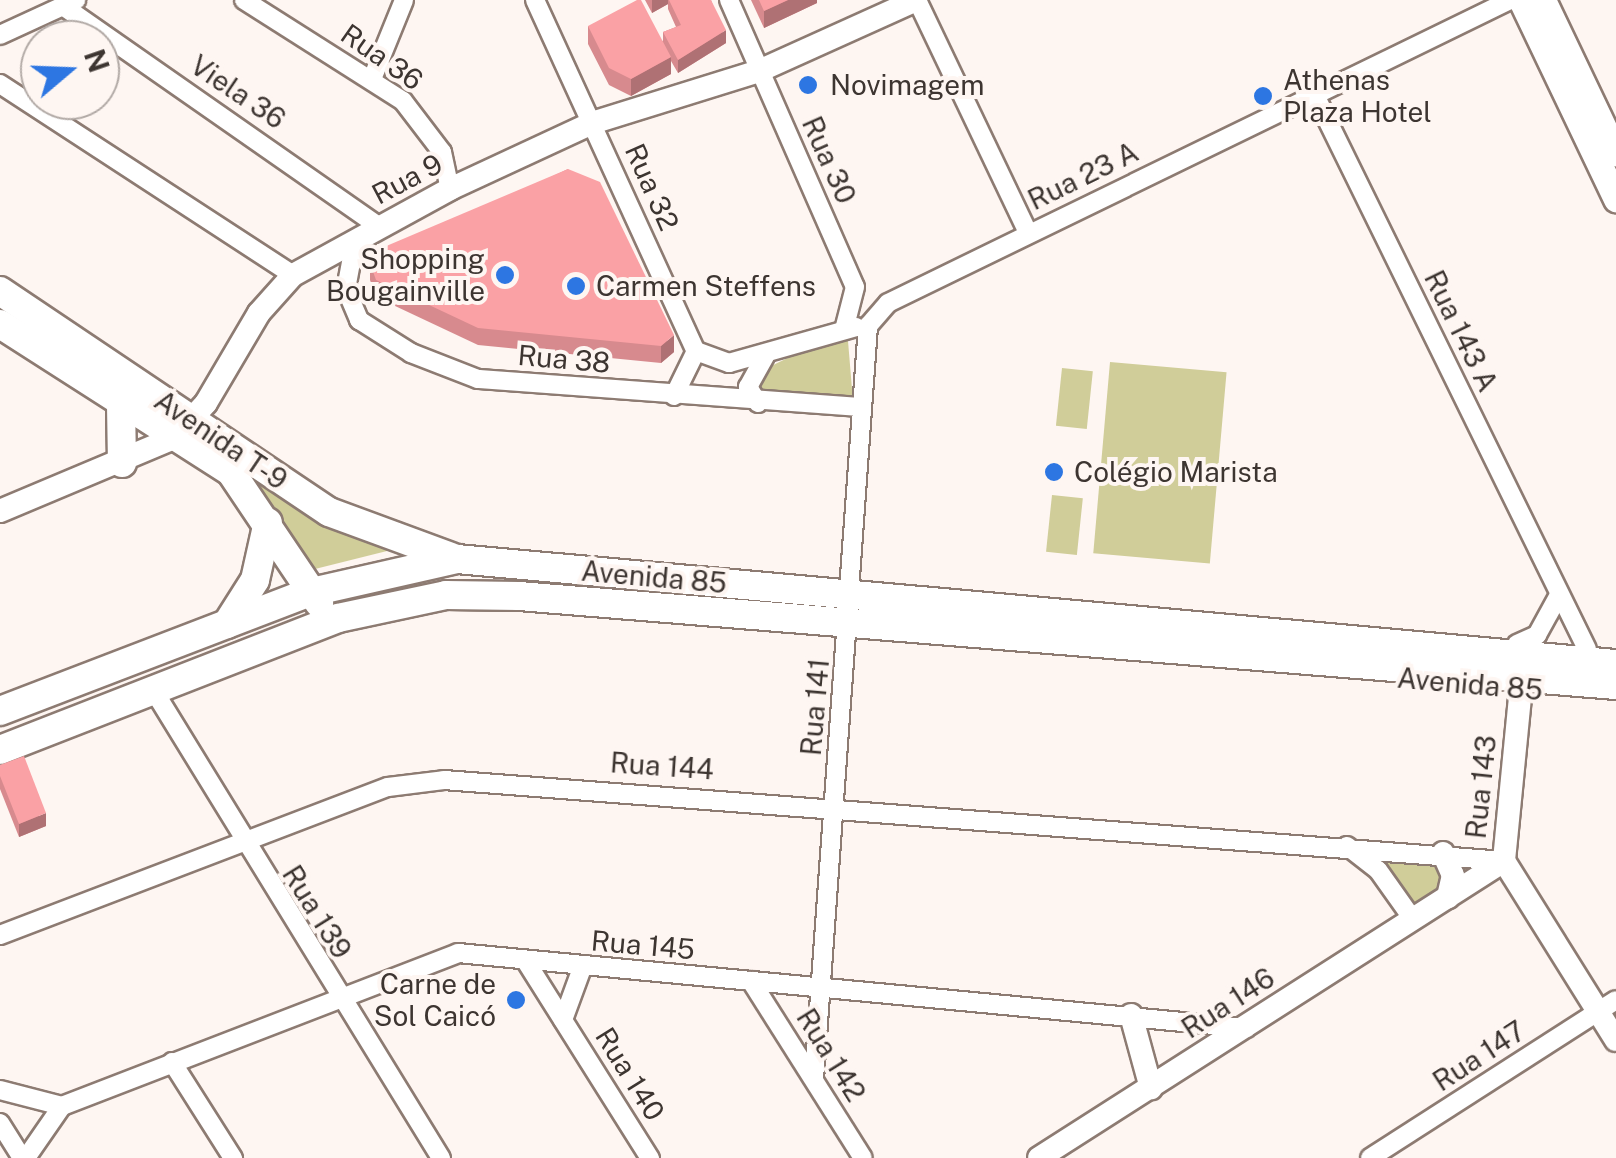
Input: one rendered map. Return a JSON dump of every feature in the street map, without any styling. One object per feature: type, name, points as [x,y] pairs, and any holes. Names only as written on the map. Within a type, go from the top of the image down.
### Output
[{"type":"main road","points":[[1521,0],[1611,151]]},
{"type":"main road","points":[[1543,0],[1611,151],[1616,199]]},
{"type":"main road","name":"Avenida T-9","points":[[0,291],[184,430],[231,472],[268,522],[307,593],[338,618]]},
{"type":"main road","name":"Avenida T-9","points":[[0,324],[122,404],[184,430],[329,512],[415,549],[457,558]]},
{"type":"main road","points":[[122,404],[122,463]]},
{"type":"main road","points":[[228,624],[255,580],[268,522]]},
{"type":"main road","name":"Avenida 85","points":[[0,711],[307,593],[457,558],[1616,664]]},
{"type":"main road","name":"Avenida 85","points":[[0,750],[338,618],[446,595],[519,596],[850,626],[1616,685]]},
{"type":"main road","name":"Avenida 85","points":[[1333,636],[1361,630],[1616,651]]},
{"type":"main road","name":"Avenida 85","points":[[1325,663],[1366,675],[1616,698]]},
{"type":"street","name":"Rua 36","points":[[244,0],[372,79],[428,129],[448,164],[450,188]]},
{"type":"street","points":[[372,79],[404,0]]},
{"type":"street","name":"Rua 32","points":[[535,0],[696,351]]},
{"type":"street","name":"Rua 30","points":[[729,0],[856,287]]},
{"type":"street","points":[[916,0],[1028,233]]},
{"type":"street","name":"Rua 9","points":[[184,430],[259,313],[293,275],[450,188],[592,123],[759,71],[916,0]]},
{"type":"street","name":"Rua 23 A","points":[[865,339],[888,304],[1510,0]]},
{"type":"street","points":[[0,35],[70,3]]},
{"type":"street","name":"Viela 36","points":[[70,3],[380,226]]},
{"type":"street","points":[[1,83],[293,275]]},
{"type":"street","name":"Rua 143 A","points":[[1314,93],[1586,649]]},
{"type":"street","name":"Rua 38","points":[[355,241],[347,271],[350,306],[412,352],[478,379],[758,403],[861,407]]},
{"type":"street","points":[[846,326],[856,287],[888,304]]},
{"type":"street","points":[[674,396],[696,351],[730,363],[765,356],[846,326],[858,328],[865,339]]},
{"type":"street","name":"Rua 141","points":[[814,1079],[850,626],[865,339]]},
{"type":"street","points":[[758,403],[748,388],[765,356]]},
{"type":"street","points":[[0,511],[122,463],[184,430]]},
{"type":"street","points":[[1517,644],[1537,634],[1559,595]]},
{"type":"street","name":"Rua 143","points":[[1521,687],[1504,861],[1608,1006],[1616,1040]]},
{"type":"street","name":"Rua 139","points":[[154,691],[242,842],[441,1158]]},
{"type":"street","name":"Rua 144","points":[[0,935],[388,787],[444,780],[835,805],[1504,861]]},
{"type":"street","points":[[1346,846],[1378,870],[1412,918]]},
{"type":"street","points":[[1444,854],[1453,875],[1448,897]]},
{"type":"street","name":"Rua 146","points":[[1039,1158],[1504,861]]},
{"type":"street","name":"Rua 145","points":[[62,1106],[337,996],[458,954],[1247,1028]]},
{"type":"street","name":"Rua 140","points":[[527,963],[650,1158]]},
{"type":"street","name":"Rua 140","points":[[563,1020],[582,968]]},
{"type":"street","name":"Rua 142","points":[[752,981],[863,1158]]},
{"type":"street","name":"Rua 147","points":[[1370,1158],[1608,1006]]},
{"type":"street","points":[[1131,1015],[1151,1088]]},
{"type":"street","points":[[172,1062],[233,1158]]},
{"type":"street","points":[[0,1090],[62,1106],[24,1158],[0,1123]]},
{"type":"shaded area","points":[[847,329],[853,401],[757,395],[752,385],[763,370]]},
{"type":"shaded area","points":[[1110,362],[1227,372],[1210,563],[1093,553]]},
{"type":"shaded area","points":[[1062,368],[1093,371],[1087,429],[1056,426]]},
{"type":"shaded area","points":[[215,446],[399,548],[303,572]]},
{"type":"shaded area","points":[[1052,495],[1083,498],[1077,555],[1046,552]]},
{"type":"shaded area","points":[[1347,846],[1504,861],[1412,918]]},
{"type":"building","points":[[641,0],[671,57],[631,79],[609,68],[588,26]]},
{"type":"building","points":[[669,0],[711,0],[726,30],[678,60],[663,32],[681,25]]},
{"type":"building","points":[[759,0],[788,0],[764,11]]},
{"type":"building","name":"Shopping Bougainville","points":[[568,169],[600,182],[674,335],[661,346],[478,328],[376,280],[370,263],[384,247]]},
{"type":"building","points":[[24,756],[46,813],[19,824],[0,776],[0,765]]},
{"type":"place","name":"Novimagem","points":[[808,85]]},
{"type":"place","name":"Athenas Plaza Hotel","points":[[1263,96]]},
{"type":"place","name":"Shopping Bougainville","points":[[505,275]]},
{"type":"place","name":"Carmen Steffens","points":[[576,286]]},
{"type":"place","name":"Colégio Marista","points":[[1054,472]]},
{"type":"place","name":"Carne de Sol Caicó","points":[[516,1000]]}]
